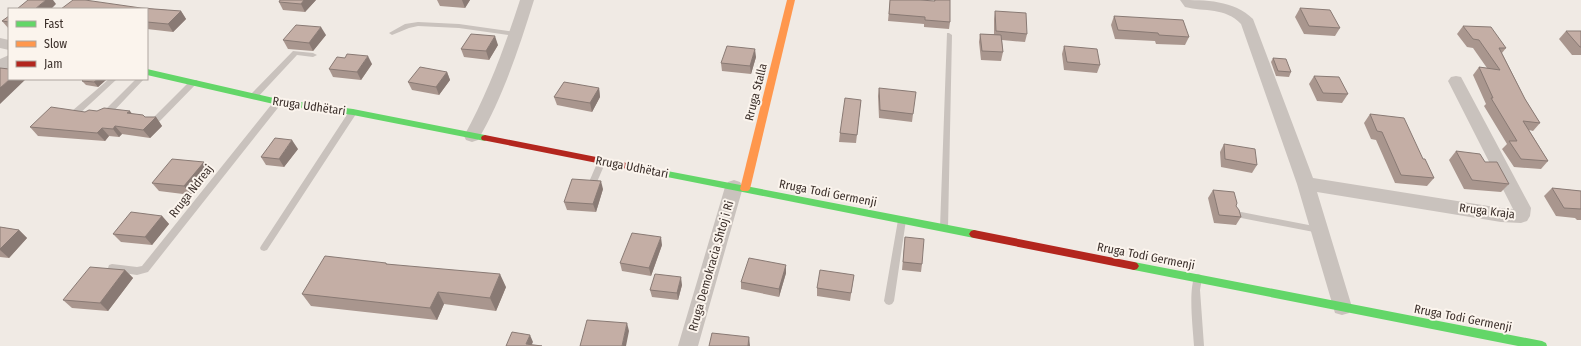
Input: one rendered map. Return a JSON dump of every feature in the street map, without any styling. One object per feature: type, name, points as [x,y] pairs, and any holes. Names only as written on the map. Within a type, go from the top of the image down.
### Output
[{"type":"street","points":[[472,136],[486,111],[516,34],[527,0]]},
{"type":"street","name":"Rruga Stalla","points":[[739,188],[791,0]]},
{"type":"street","points":[[1187,0],[1190,4],[1234,10],[1243,16],[1248,22],[1306,184],[1342,306]]},
{"type":"street","points":[[0,67],[8,61]]},
{"type":"street","name":"Rruga Udhëtari","points":[[148,72],[278,102],[353,112],[739,188]]},
{"type":"street","name":"Rruga Kraja","points":[[1306,184],[1501,215],[1521,216],[1522,208],[1456,81]]},
{"type":"street","name":"Rruga Todi Germenji","points":[[739,188],[1542,346]]},
{"type":"street","name":"Rruga Demokracia Shtoj i Ri","points":[[688,346],[739,188]]},
{"type":"lane","points":[[392,33],[407,26],[418,24],[459,26],[516,34]]},
{"type":"lane","points":[[944,228],[949,35]]},
{"type":"lane","points":[[254,96],[295,53],[313,55]]},
{"type":"lane","points":[[86,115],[72,113],[112,80]]},
{"type":"lane","points":[[106,114],[139,80]]},
{"type":"lane","points":[[154,122],[194,82]]},
{"type":"lane","name":"Rruga Ndreaj","points":[[112,268],[137,271],[146,268],[278,102]]},
{"type":"lane","points":[[264,248],[353,112]]},
{"type":"lane","points":[[593,182],[602,161]]},
{"type":"lane","points":[[1236,214],[1319,230]]},
{"type":"lane","points":[[889,301],[902,220]]},
{"type":"lane","points":[[1198,278],[1196,290],[1200,346]]},
{"type":"building","points":[[28,0],[46,0],[36,8],[18,8]]},
{"type":"building","points":[[73,0],[85,0],[141,8],[62,8]]},
{"type":"building","points":[[280,0],[304,0],[301,4],[279,2]]},
{"type":"building","points":[[890,0],[950,0],[950,22],[925,20],[925,17],[889,14]]},
{"type":"building","points":[[1300,8],[1330,10],[1340,28],[1309,26]]},
{"type":"building","points":[[148,9],[181,11],[168,24],[148,22]]},
{"type":"building","points":[[995,11],[1026,13],[1027,34],[996,31]]},
{"type":"building","points":[[1114,16],[1183,20],[1189,37],[1118,30]]},
{"type":"building","points":[[8,17],[8,22],[2,21]]},
{"type":"building","points":[[296,25],[321,27],[309,43],[283,40]]},
{"type":"building","points":[[1463,26],[1491,27],[1506,48],[1499,48],[1525,99],[1540,123],[1523,121],[1548,161],[1521,159],[1509,141],[1517,141],[1491,98],[1493,98],[1479,67],[1500,70],[1479,40],[1473,39]]},
{"type":"building","points":[[1566,31],[1581,31],[1581,47],[1580,47]]},
{"type":"building","points":[[471,34],[495,36],[486,51],[461,49]]},
{"type":"building","points":[[980,34],[1001,35],[1003,52],[982,51]]},
{"type":"building","points":[[727,46],[755,49],[750,66],[721,63]]},
{"type":"building","points":[[1064,46],[1097,49],[1100,65],[1067,62]]},
{"type":"building","points":[[347,54],[368,56],[357,72],[329,69],[337,57],[345,58]]},
{"type":"building","points":[[1273,58],[1286,59],[1291,72],[1278,71]]},
{"type":"building","points":[[420,67],[447,72],[436,87],[408,82]]},
{"type":"building","points":[[0,68],[8,69],[9,80],[0,88]]},
{"type":"building","points":[[1314,76],[1339,77],[1348,94],[1323,93]]},
{"type":"building","points":[[83,80],[97,80],[94,82],[82,81]]},
{"type":"building","points":[[564,82],[599,88],[590,103],[554,97]]},
{"type":"building","points":[[879,88],[916,92],[913,114],[880,110]]},
{"type":"building","points":[[845,98],[861,100],[857,135],[840,133]]},
{"type":"building","points":[[51,107],[85,112],[89,110],[97,111],[104,108],[130,111],[127,113],[143,115],[145,117],[156,117],[143,130],[115,126],[113,129],[102,128],[97,133],[30,127]]},
{"type":"building","points":[[1370,114],[1404,118],[1423,159],[1425,159],[1434,178],[1401,175],[1382,132],[1377,131]]},
{"type":"building","points":[[275,138],[292,140],[279,159],[261,157]]},
{"type":"building","points":[[1224,144],[1255,149],[1257,165],[1225,159]]},
{"type":"building","points":[[1456,151],[1480,154],[1485,162],[1497,162],[1509,184],[1472,180]]},
{"type":"building","points":[[172,159],[204,162],[184,186],[152,183]]},
{"type":"building","points":[[572,179],[601,181],[593,204],[564,202]]},
{"type":"building","points":[[1552,188],[1581,191],[1581,209],[1564,208]]},
{"type":"building","points":[[1213,190],[1234,192],[1237,203],[1236,206],[1241,217],[1219,215]]},
{"type":"building","points":[[131,212],[162,216],[145,237],[113,234]]},
{"type":"building","points":[[0,227],[19,230],[0,249]]},
{"type":"building","points":[[632,233],[661,237],[649,268],[620,263]]},
{"type":"building","points":[[905,237],[924,239],[922,264],[903,262]]},
{"type":"building","points":[[325,256],[386,264],[500,274],[490,298],[438,292],[430,308],[302,294]]},
{"type":"building","points":[[749,258],[786,265],[779,289],[741,282]]},
{"type":"building","points":[[90,267],[125,270],[100,303],[63,300]]},
{"type":"building","points":[[820,270],[854,275],[851,293],[817,288]]},
{"type":"building","points":[[655,274],[681,277],[677,293],[650,290]]},
{"type":"building","points":[[587,320],[627,323],[622,346],[580,346]]},
{"type":"building","points":[[512,332],[530,335],[526,344],[542,346],[506,346]]},
{"type":"building","points":[[712,333],[749,337],[748,346],[709,346]]},
{"type":"traffic: fast","points":[[148,72],[278,102],[353,112],[485,138]]},
{"type":"traffic: fast","points":[[662,173],[974,234]]},
{"type":"traffic: fast","points":[[1134,266],[1542,346]]},
{"type":"traffic: slow","points":[[745,189],[791,0]]},
{"type":"traffic: jam","points":[[485,138],[662,173]]},
{"type":"traffic: jam","points":[[974,234],[1134,266]]}]
